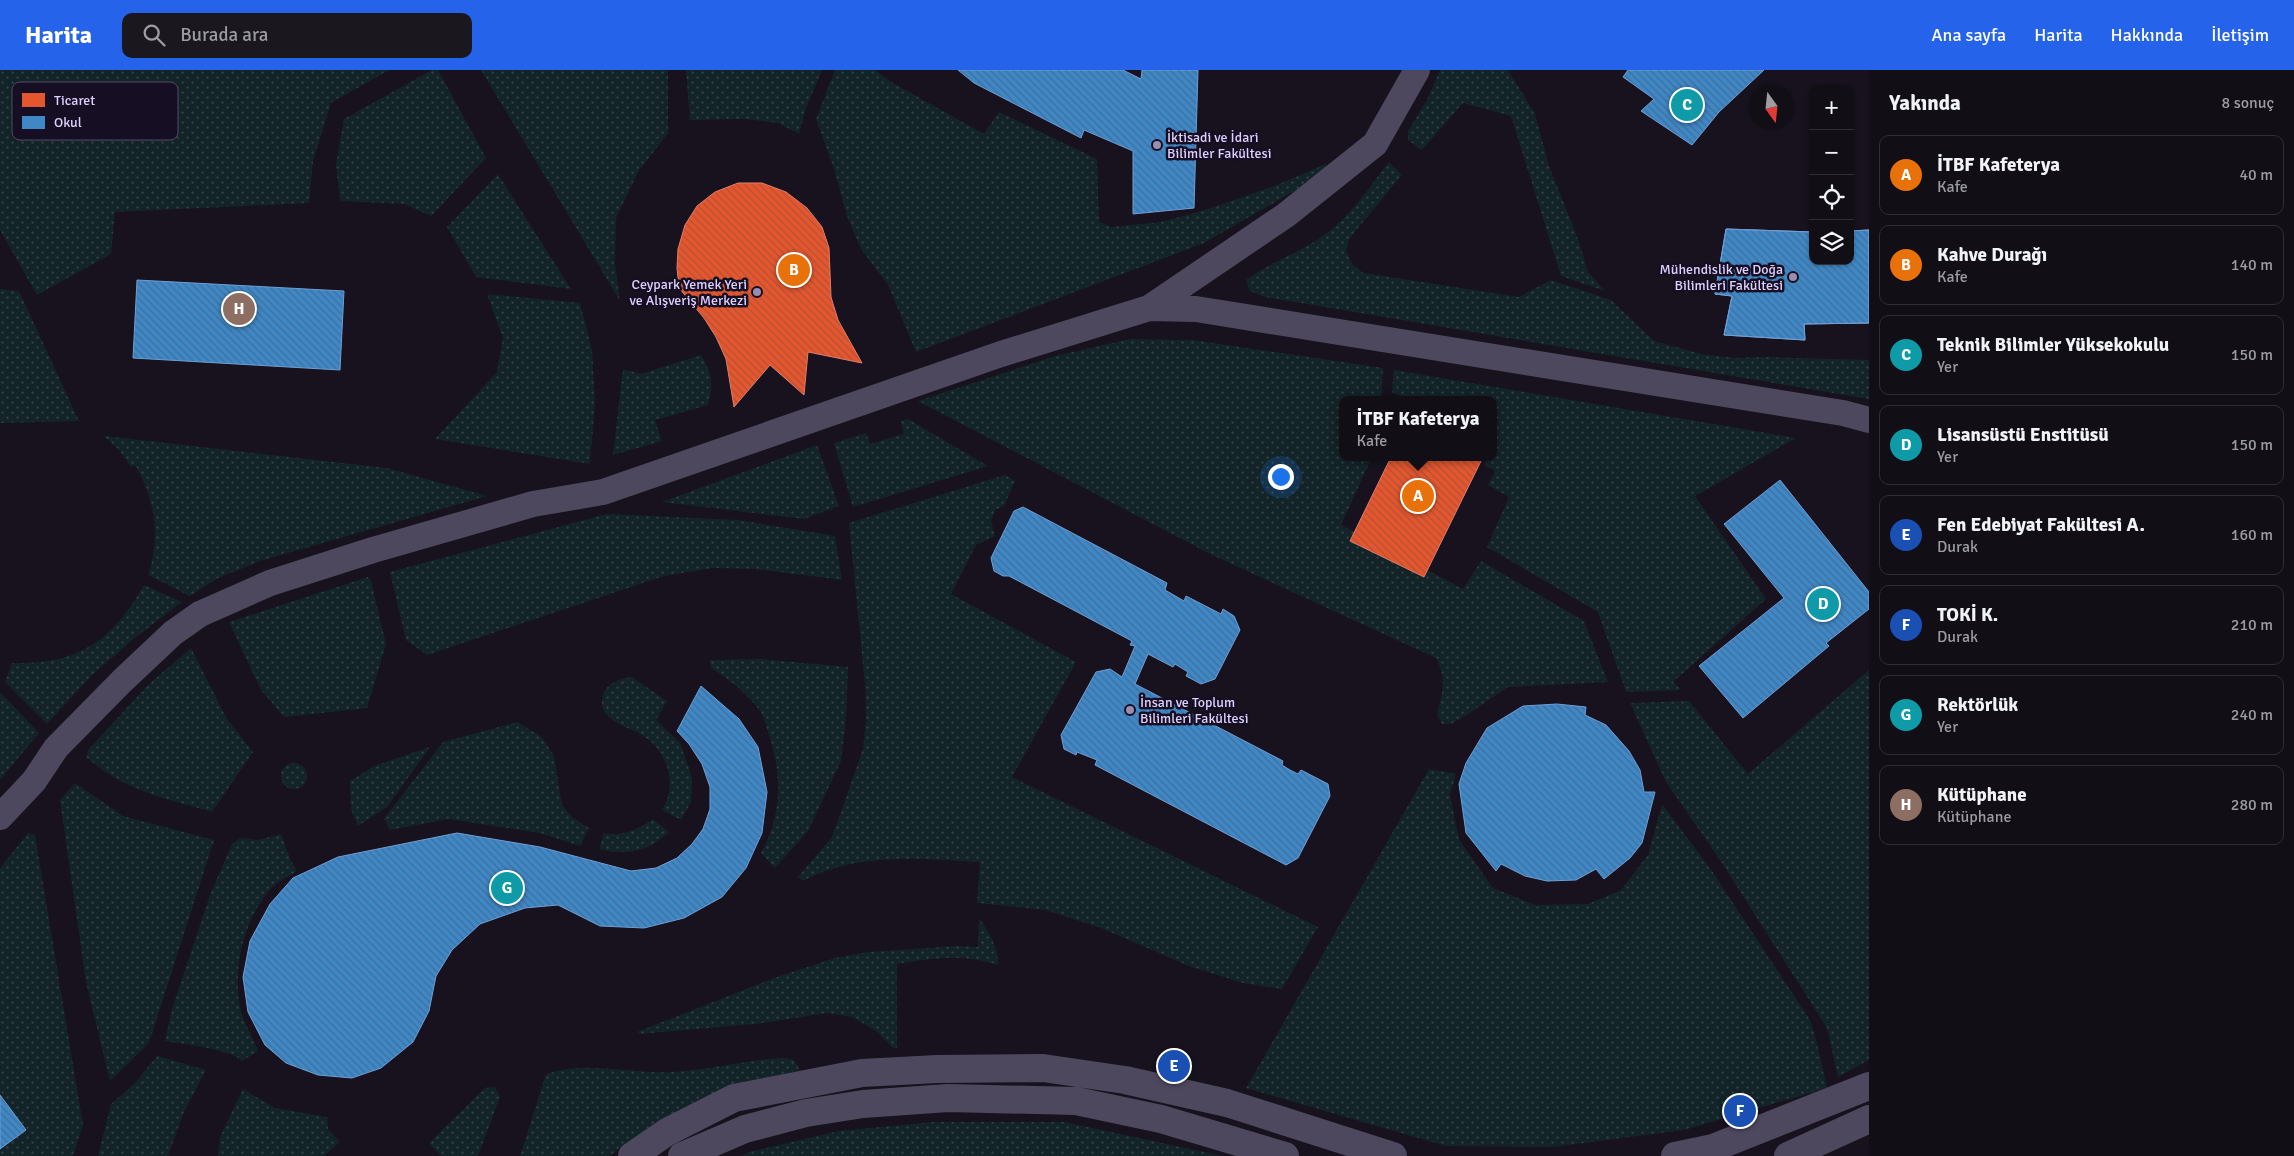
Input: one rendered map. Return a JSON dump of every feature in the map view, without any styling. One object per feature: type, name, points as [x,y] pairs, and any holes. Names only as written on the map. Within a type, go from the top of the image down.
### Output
[{"type":"street","points":[[0,817],[34,781],[56,748],[122,681],[174,633],[200,614],[270,583],[373,550],[533,504],[603,492],[1001,354],[1149,308],[1286,215],[1375,144],[1417,70]]},
{"type":"street","points":[[1149,308],[1196,309],[1843,413],[1869,420]]},
{"type":"street","points":[[632,1156],[667,1132],[734,1098],[862,1073],[937,1069],[1043,1068],[1125,1080],[1226,1103],[1393,1156]]},
{"type":"street","points":[[1675,1156],[1712,1148],[1869,1086]]},
{"type":"street","points":[[682,1156],[745,1129],[806,1114],[863,1104],[948,1098],[1076,1102],[1161,1119],[1285,1156]]},
{"type":"street","points":[[1788,1156],[1869,1119]]},
{"type":"shaded area","points":[[0,70],[389,70],[331,103],[313,161],[309,203],[115,212],[111,254],[37,295],[0,230]]},
{"type":"shaded area","points":[[432,70],[438,70],[486,158],[431,216],[404,204],[340,201],[336,164],[344,119]]},
{"type":"shaded area","points":[[481,70],[668,70],[668,133],[638,172],[616,218],[615,264],[620,301]]},
{"type":"shaded area","points":[[686,70],[822,70],[806,108],[799,134],[778,123],[745,119],[690,120]]},
{"type":"shaded area","points":[[835,70],[875,70],[891,82],[984,134],[999,112],[1097,159],[1099,222],[1111,227],[1161,222],[1202,211],[1272,187],[1326,164],[1329,171],[1204,243],[916,352],[888,285],[861,249],[847,216],[833,166],[816,119]]},
{"type":"shaded area","points":[[1440,70],[1508,70],[1535,114],[1549,166],[1577,236],[1588,272],[1605,291],[1561,276],[1511,116],[1463,103],[1422,150],[1408,140],[1408,131],[1427,100]]},
{"type":"shaded area","points":[[1389,162],[1402,175],[1349,239],[1346,251],[1352,264],[1363,273],[1519,297],[1551,280],[1611,300],[1654,341],[1701,354],[1734,358],[1869,360],[1869,399],[1265,297],[1250,291],[1246,280],[1304,248],[1333,228],[1359,202]]},
{"type":"shaded area","points":[[498,174],[571,289],[476,277],[447,227]]},
{"type":"shaded area","points":[[0,289],[19,291],[79,421],[0,423]]},
{"type":"shaded area","points":[[487,294],[580,303],[592,350],[595,402],[590,464],[435,439],[497,372],[503,338]]},
{"type":"shaded area","points":[[1130,339],[1193,340],[1383,368],[1381,396],[1339,396],[1339,461],[1370,461],[1341,525],[1463,589],[1481,561],[1584,621],[1608,682],[1508,687],[1451,724],[1442,724],[1437,714],[1443,679],[1436,658],[1212,555],[918,401],[1055,356]]},
{"type":"shaded area","points":[[701,355],[711,379],[708,405],[655,420],[662,441],[613,455],[623,369],[641,374]]},
{"type":"shaded area","points":[[1394,370],[1796,438],[1695,496],[1766,599],[1673,682],[1681,690],[1626,692],[1598,612],[1487,547],[1509,497],[1488,485],[1495,471],[1484,465],[1486,461],[1497,461],[1497,396],[1400,396],[1392,392]]},
{"type":"shaded area","points":[[908,419],[988,466],[853,507],[834,443],[866,433],[870,444],[904,434],[901,421]]},
{"type":"shaded area","points":[[104,436],[387,468],[487,496],[260,561],[216,579],[190,596],[148,575],[152,561],[155,532],[154,518],[147,491],[135,465],[131,467],[118,449]]},
{"type":"shaded area","points":[[817,445],[839,506],[804,519],[662,502]]},
{"type":"shaded area","points":[[1005,475],[1015,481],[1004,506],[995,510],[991,521],[995,536],[976,545],[951,594],[1076,662],[1012,777],[1318,927],[1282,989],[1243,983],[1189,966],[1101,928],[1046,910],[977,903],[980,862],[912,859],[867,861],[845,865],[803,881],[798,877],[832,837],[863,749],[866,720],[865,685],[849,523]]},
{"type":"shaded area","points":[[607,514],[738,520],[835,536],[842,580],[756,569],[713,568],[664,576],[427,655],[406,640],[390,572]]},
{"type":"shaded area","points":[[368,577],[371,581],[386,644],[367,708],[284,717],[261,690],[229,622]]},
{"type":"shaded area","points":[[144,585],[182,602],[136,637],[92,675],[47,724],[5,682],[12,663],[35,663],[56,660],[91,646],[106,635],[119,621],[132,605]]},
{"type":"shaded area","points":[[191,648],[227,719],[253,752],[212,812],[130,786],[101,769],[86,757],[89,749],[149,684]]},
{"type":"shaded area","points":[[759,659],[848,667],[846,718],[841,761],[808,831],[775,868],[761,853],[773,823],[778,793],[776,763],[766,724],[761,713],[750,698],[711,668],[710,660]]},
{"type":"shaded area","points":[[1869,670],[1869,1060],[1838,1077],[1827,1028],[1720,860],[1666,782],[1630,703],[1689,701],[1748,774]]},
{"type":"shaded area","points":[[632,677],[667,701],[656,720],[680,743],[692,777],[691,802],[681,820],[662,810],[667,801],[670,781],[665,762],[660,753],[642,735],[613,720],[606,714],[603,708],[602,698],[607,688],[615,682]]},
{"type":"shaded area","points":[[0,692],[39,733],[0,780]]},
{"type":"shaded area","points":[[517,722],[542,737],[554,756],[562,805],[572,817],[589,828],[580,846],[540,833],[449,819],[390,830],[384,819],[443,742]]},
{"type":"shaded area","points":[[430,747],[387,807],[358,826],[351,809],[350,781],[374,766]]},
{"type":"shaded area","points":[[294,763],[303,767],[307,776],[303,785],[294,789],[285,785],[281,776],[285,767]]},
{"type":"shaded area","points":[[1429,769],[1456,774],[1450,795],[1459,840],[1493,888],[1535,905],[1588,904],[1621,890],[1648,855],[1662,804],[1712,871],[1810,1020],[1827,1088],[1684,1130],[1553,1147],[1446,1146],[1246,1088]]},
{"type":"shaded area","points":[[75,783],[123,816],[214,840],[149,1043],[110,1081],[86,982],[60,800]]},
{"type":"shaded area","points":[[653,819],[669,832],[653,844],[636,851],[627,852],[599,849],[604,833],[630,832]]},
{"type":"shaded area","points":[[28,833],[35,835],[83,1125],[73,1156],[0,1156],[0,868]]},
{"type":"shaded area","points":[[281,834],[291,861],[297,871],[275,885],[260,904],[246,933],[239,965],[238,981],[241,1012],[258,1051],[242,1061],[228,1053],[217,1050],[165,1041],[172,1009],[210,895],[232,844],[240,838],[258,840]]},
{"type":"shaded area","points":[[979,918],[995,945],[998,965],[960,958],[923,960],[897,964],[897,1048],[893,1048],[876,1031],[852,1017],[828,1013],[755,1024],[639,1034],[637,1032],[777,977],[835,958],[868,952],[958,946],[978,947]]},
{"type":"shaded area","points":[[157,1056],[206,1070],[184,1112],[168,1156],[98,1156],[111,1104],[135,1083]]},
{"type":"shaded area","points":[[783,1058],[794,1060],[800,1070],[744,1084],[702,1098],[653,1125],[609,1156],[520,1156],[546,1074],[578,1068],[672,1072]]},
{"type":"shaded area","points":[[495,1087],[500,1097],[478,1156],[441,1156],[429,1143],[485,1088]]},
{"type":"shaded area","points":[[243,1089],[275,1108],[327,1117],[328,1129],[340,1142],[324,1156],[218,1156],[220,1137]]},
{"type":"shaded area","points":[[933,1122],[1064,1122],[1223,1156],[741,1156],[749,1152],[839,1131]]},
{"type":"building: Ticaret","name":"Ceypark Yemek Yeri ve Alışveriş Merkezi","points":[[738,183],[762,183],[786,192],[807,208],[822,227],[829,248],[831,297],[838,320],[862,363],[808,352],[804,395],[770,365],[734,407],[726,359],[716,337],[704,318],[679,288],[677,268],[678,249],[685,225],[697,206],[715,192]]},
{"type":"building: Ticaret","points":[[1389,461],[1481,461],[1424,577],[1350,541]]},
{"type":"building: Okul","name":"İktisadi ve İdari Bilimler Fakültesi","points":[[958,70],[1123,70],[1141,79],[1142,70],[1198,70],[1194,208],[1133,214],[1133,151],[1084,130],[1081,138],[974,83]]},
{"type":"building: Okul","points":[[1628,70],[1764,70],[1719,112],[1692,145],[1641,111],[1654,99],[1623,77]]},
{"type":"building: Okul","name":"Mühendislik ve Doğa Bilimleri Fakültesi","points":[[1726,229],[1809,232],[1809,265],[1854,265],[1854,231],[1869,230],[1869,323],[1804,324],[1805,340],[1724,335],[1732,296],[1715,294]]},
{"type":"building: Okul","name":"Mühendislik ve Doğa Bilimleri Fakültesi","points":[[1726,229],[1809,232],[1809,265],[1854,265],[1854,231],[1869,230],[1869,323],[1804,324],[1805,340],[1724,335],[1732,296],[1715,294]]},
{"type":"building: Okul","points":[[137,280],[344,291],[340,370],[133,358]]},
{"type":"building: Okul","points":[[1780,480],[1869,592],[1869,609],[1826,643],[1829,646],[1743,718],[1699,666],[1784,598],[1724,524]]},
{"type":"building: Okul","name":"İnsan ve Toplum Bilimleri Fakültesi","points":[[1023,507],[1167,583],[1165,590],[1184,601],[1186,596],[1221,614],[1223,609],[1234,616],[1240,630],[1215,679],[1201,684],[1186,676],[1188,672],[1175,664],[1173,667],[1148,654],[1135,684],[1283,761],[1282,765],[1290,770],[1298,774],[1301,770],[1328,784],[1330,796],[1298,858],[1286,865],[1095,765],[1097,760],[1077,752],[1076,755],[1064,749],[1061,735],[1096,672],[1110,669],[1122,677],[1135,646],[1130,645],[1132,641],[1009,576],[1003,576],[994,571],[991,558],[1014,511]]},
{"type":"building: Okul","points":[[701,686],[739,719],[758,747],[767,792],[762,833],[746,868],[722,897],[684,918],[644,928],[600,926],[558,905],[525,908],[480,924],[452,950],[436,976],[429,1011],[413,1042],[381,1068],[352,1078],[318,1075],[286,1063],[265,1045],[248,1012],[243,977],[250,941],[270,904],[293,878],[338,857],[457,833],[540,847],[631,871],[656,868],[677,858],[692,844],[703,829],[710,809],[710,787],[702,764],[689,744],[677,731]]},
{"type":"building: Okul","points":[[1557,704],[1586,707],[1585,715],[1606,725],[1629,751],[1640,770],[1644,792],[1655,792],[1642,843],[1630,858],[1604,879],[1596,869],[1576,880],[1547,881],[1525,876],[1501,864],[1496,871],[1466,833],[1459,784],[1466,763],[1487,728],[1523,706]]},
{"type":"building: Okul","points":[[0,1095],[26,1130],[0,1149]]},
{"type":"place","name":"Teknik Bilimler Yüksekokulu","points":[[1687,105]]},
{"type":"place","name":"İktisadi ve İdari Bilimler Fakültesi","points":[[1157,145]]},
{"type":"place","name":"Kahve Durağı","points":[[794,270]]},
{"type":"place","name":"Mühendislik ve Doğa Bilimleri Fakültesi","points":[[1793,277]]},
{"type":"place","name":"Ceypark Yemek Yeri ve Alışveriş Merkezi","points":[[757,292]]},
{"type":"place","name":"Kütüphane","points":[[239,309]]},
{"type":"place","name":"İTBF Kafeterya","points":[[1418,496]]},
{"type":"place","name":"Lisansüstü Enstitüsü","points":[[1823,604]]},
{"type":"place","name":"İnsan ve Toplum Bilimleri Fakültesi","points":[[1130,710]]},
{"type":"place","name":"Rektörlük","points":[[507,888]]},
{"type":"place","name":"Fen Edebiyat Fakültesi A.","points":[[1174,1066]]},
{"type":"place","name":"TOKİ K.","points":[[1740,1111]]}]
